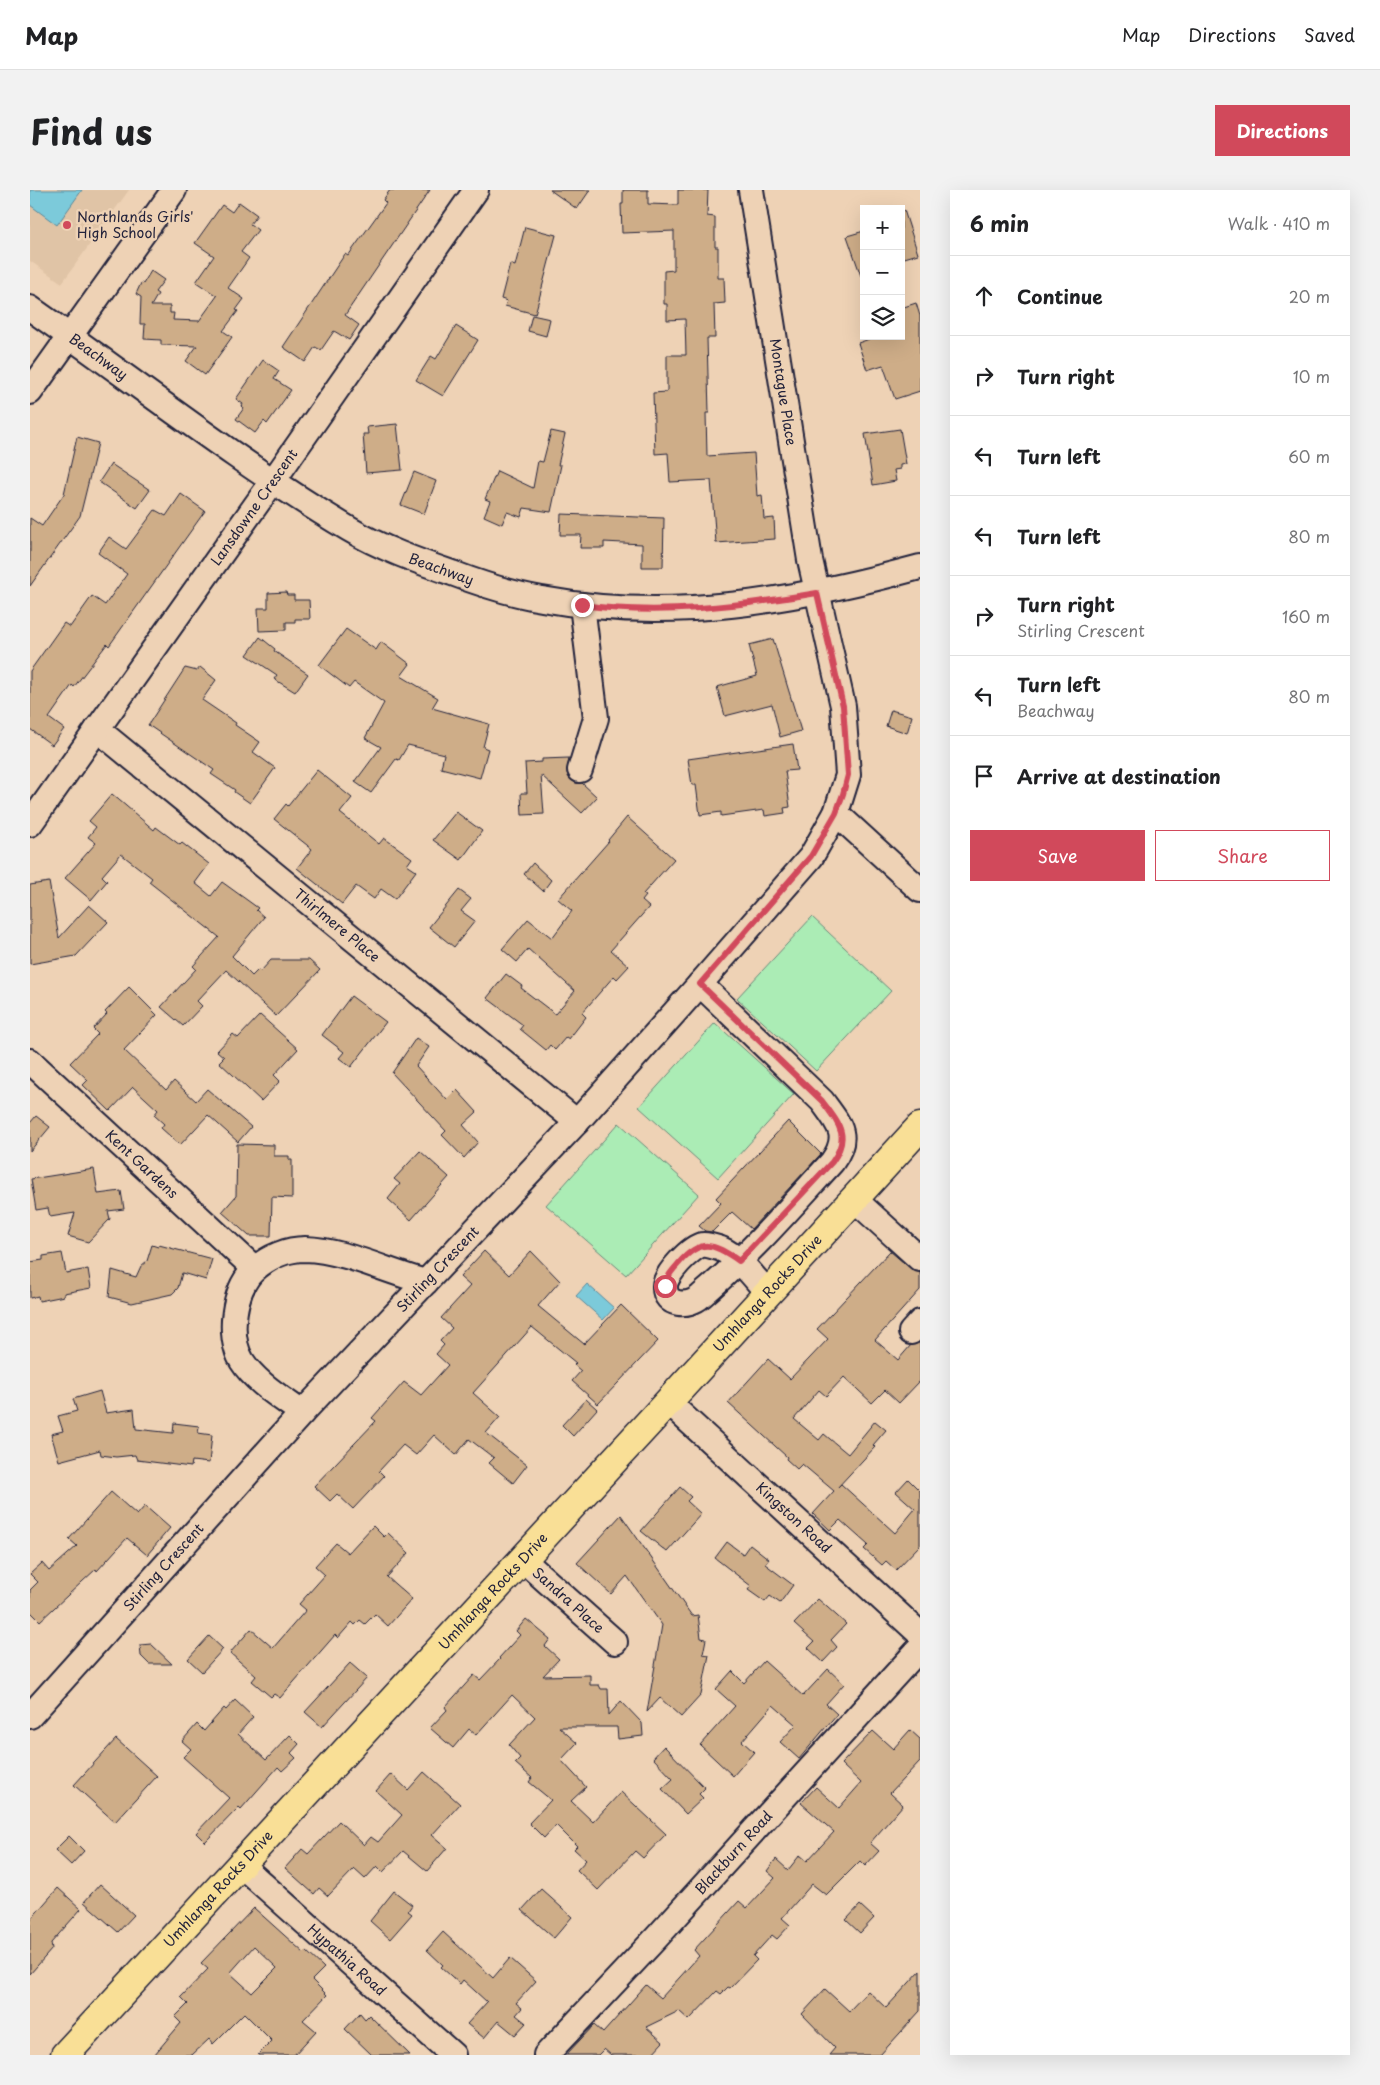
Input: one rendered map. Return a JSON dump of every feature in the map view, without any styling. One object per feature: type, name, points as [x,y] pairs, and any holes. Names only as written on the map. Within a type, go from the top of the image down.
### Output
[{"type":"main road","name":"Umhlanga Rocks Drive","points":[[65,2055],[920,1127]]},
{"type":"street","points":[[30,392],[174,190]]},
{"type":"street","name":"Lansdowne Crescent","points":[[30,824],[476,190]]},
{"type":"street","name":"Montague Place","points":[[751,190],[817,593]]},
{"type":"street","name":"Beachway","points":[[30,308],[273,481],[350,530],[432,567],[485,585],[540,599],[582,605],[646,609],[695,608],[762,602],[817,593],[920,567]]},
{"type":"street","name":"Stirling Crescent","points":[[30,1716],[302,1413],[577,1122],[811,856],[836,813],[848,775],[843,706],[817,593]]},
{"type":"street","points":[[580,770],[596,718],[582,605]]},
{"type":"street","name":"Thirlmere Place","points":[[97,729],[577,1122]]},
{"type":"street","points":[[836,813],[920,890]]},
{"type":"street","points":[[700,984],[822,1101],[837,1120],[842,1133],[843,1143],[832,1162],[739,1261],[768,1293]]},
{"type":"street","name":"Kent Gardens","points":[[30,1061],[255,1269]]},
{"type":"street","points":[[854,1199],[920,1259]]},
{"type":"street","points":[[302,1413],[258,1380],[242,1360],[234,1331],[234,1310],[242,1287],[255,1269],[279,1254],[303,1249],[329,1252],[426,1282]]},
{"type":"street","name":"Kingston Road","points":[[668,1402],[920,1634]]},
{"type":"street","name":"Sandra Place","points":[[522,1559],[615,1642]]},
{"type":"street","name":"Blackburn Road","points":[[546,2055],[657,1937],[920,1648]]},
{"type":"street","name":"Hypathia Road","points":[[241,1865],[453,2055]]},
{"type":"shaded area","name":"Northlands Girls' High School","points":[[30,190],[129,190],[62,283],[30,261]]},
{"type":"green space","points":[[812,917],[891,991],[816,1071],[737,998]]},
{"type":"green space","points":[[715,1023],[794,1094],[718,1178],[639,1107]]},
{"type":"green space","points":[[619,1123],[699,1194],[626,1275],[546,1205]]},
{"type":"water","points":[[30,190],[82,190],[57,225],[30,205]]},
{"type":"water","points":[[587,1284],[614,1308],[603,1320],[576,1296]]},
{"type":"building","points":[[390,190],[430,190],[345,315],[359,325],[349,340],[334,331],[321,350],[315,347],[305,362],[283,347],[345,254],[348,256],[386,203],[383,200]]},
{"type":"building","points":[[550,190],[590,190],[577,209]]},
{"type":"building","points":[[623,190],[648,190],[648,204],[678,205],[678,190],[708,190],[707,216],[715,217],[715,247],[718,247],[718,278],[724,278],[725,303],[714,304],[715,338],[707,338],[709,413],[706,413],[707,456],[754,453],[757,496],[762,495],[764,519],[774,518],[775,539],[716,543],[711,480],[670,482],[668,453],[655,454],[653,393],[667,392],[667,355],[686,355],[685,319],[667,320],[667,304],[664,304],[664,271],[674,270],[674,231],[622,233],[621,204],[623,204]]},
{"type":"building","points":[[239,202],[257,215],[250,224],[258,230],[241,252],[249,258],[228,288],[244,299],[236,310],[238,311],[223,331],[232,337],[205,375],[186,361],[197,346],[161,345],[161,340],[144,339],[145,324],[140,324],[141,297],[136,294],[141,283],[143,284],[151,271],[164,280],[155,292],[158,294],[151,306],[170,306],[170,313],[174,313],[173,320],[199,321],[217,296],[196,282],[214,256],[195,243],[222,205],[232,212]]},
{"type":"building","points":[[905,213],[918,254],[905,258]]},
{"type":"building","points":[[525,227],[556,235],[535,314],[505,306],[507,301],[501,299],[510,264],[515,266]]},
{"type":"building","points":[[860,232],[860,273],[847,236]]},
{"type":"building","points":[[916,303],[920,316],[920,391],[895,399],[883,365],[867,370],[858,343],[867,340],[905,340],[905,307]]},
{"type":"building","points":[[532,315],[550,319],[546,336],[528,331]]},
{"type":"building","points":[[456,326],[478,340],[443,396],[416,380],[431,356],[436,359]]},
{"type":"building","points":[[263,360],[279,371],[274,379],[291,390],[267,424],[264,421],[255,433],[236,419],[244,408],[243,404],[236,399]]},
{"type":"building","points":[[397,424],[402,470],[366,473],[363,434],[368,434],[367,427]]},
{"type":"building","points":[[900,429],[906,464],[900,465],[900,469],[894,470],[896,481],[873,485],[865,434]]},
{"type":"building","points":[[551,431],[565,434],[558,465],[561,465],[551,512],[524,508],[521,517],[507,512],[502,524],[484,516],[490,501],[485,499],[497,471],[533,488],[538,461],[543,462]]},
{"type":"building","points":[[77,437],[98,443],[80,516],[30,586],[30,518],[42,526],[64,494]]},
{"type":"building","points":[[111,464],[150,490],[137,508],[99,482]]},
{"type":"building","points":[[414,472],[436,481],[424,514],[401,505]]},
{"type":"building","points":[[181,494],[205,511],[109,646],[107,644],[74,687],[72,685],[49,718],[64,729],[52,745],[30,729],[30,671],[64,623],[70,627],[92,596],[105,605],[127,574],[98,553],[109,537],[126,549],[155,510],[166,516]]},
{"type":"building","points":[[561,514],[664,518],[663,567],[642,567],[642,544],[604,542],[604,548],[580,548],[581,535],[560,535]]},
{"type":"building","points":[[286,592],[287,595],[294,595],[294,600],[309,600],[310,619],[295,619],[295,622],[286,622],[286,630],[259,631],[258,608],[268,608],[268,593]]},
{"type":"building","points":[[346,629],[376,650],[381,642],[410,664],[401,676],[438,698],[432,708],[489,724],[483,747],[488,749],[480,778],[441,768],[444,754],[408,745],[399,760],[396,759],[371,793],[355,782],[381,747],[365,738],[384,703],[354,682],[349,688],[319,665]]},
{"type":"building","points":[[260,637],[275,649],[274,651],[308,674],[295,692],[274,679],[277,675],[247,655]]},
{"type":"building","points":[[773,639],[801,731],[780,737],[772,704],[725,716],[717,687],[757,676],[749,645]]},
{"type":"building","points":[[200,667],[216,680],[202,700],[260,742],[253,752],[275,768],[250,803],[211,774],[214,770],[148,725],[185,668],[197,671]]},
{"type":"building","points":[[891,710],[912,716],[907,733],[886,726]]},
{"type":"building","points":[[793,744],[797,770],[785,771],[790,807],[784,808],[785,813],[765,816],[764,810],[721,816],[721,812],[700,815],[696,785],[692,785],[688,759]]},
{"type":"building","points":[[569,758],[567,773],[570,779],[576,783],[582,783],[597,797],[582,813],[541,775],[544,814],[522,815],[521,793],[527,793],[525,763],[542,762],[542,759]]},
{"type":"building","points":[[317,770],[352,798],[340,813],[379,844],[384,838],[412,858],[407,865],[416,871],[395,899],[381,889],[374,899],[356,886],[342,904],[297,868],[312,849],[274,819],[286,804],[288,806]]},
{"type":"building","points":[[112,794],[154,830],[156,827],[180,845],[182,843],[209,864],[195,883],[211,896],[222,882],[258,908],[256,910],[264,917],[232,956],[252,976],[258,970],[261,971],[271,960],[309,960],[320,970],[276,1016],[226,970],[197,1001],[202,1006],[183,1026],[161,1007],[196,969],[193,966],[219,937],[149,882],[152,878],[121,854],[102,876],[107,881],[91,900],[65,878],[96,843],[88,837],[96,827],[89,821]]},
{"type":"building","points":[[456,812],[482,831],[461,860],[433,840]]},
{"type":"building","points":[[627,817],[674,859],[643,894],[646,896],[642,901],[649,907],[611,950],[629,966],[617,979],[614,976],[582,1013],[586,1017],[569,1039],[566,1037],[555,1050],[550,1045],[546,1050],[520,1029],[523,1025],[487,998],[506,974],[555,1014],[575,991],[528,949],[517,962],[502,949],[528,919],[552,938],[572,911],[558,899],[609,841]]},
{"type":"building","points":[[533,863],[551,880],[543,891],[524,874]]},
{"type":"building","points":[[49,882],[59,938],[89,905],[108,922],[76,956],[30,964],[30,885]]},
{"type":"building","points":[[459,890],[471,899],[461,911],[475,921],[454,947],[429,927]]},
{"type":"building","points":[[129,987],[157,1015],[124,1050],[166,1090],[174,1081],[196,1101],[207,1089],[251,1127],[238,1142],[208,1115],[180,1145],[161,1128],[164,1124],[154,1115],[158,1110],[133,1087],[110,1111],[83,1085],[88,1080],[70,1063],[98,1034],[93,1029],[107,1014],[105,1012]]},
{"type":"building","points":[[351,996],[386,1022],[351,1067],[339,1058],[344,1052],[322,1035]]},
{"type":"building","points":[[260,1015],[298,1049],[274,1075],[280,1081],[261,1101],[219,1062],[224,1057],[217,1051],[233,1034],[238,1038]]},
{"type":"building","points":[[416,1038],[429,1047],[416,1066],[447,1100],[457,1090],[477,1112],[463,1125],[478,1142],[464,1158],[442,1135],[446,1131],[392,1073]]},
{"type":"building","points":[[36,1116],[50,1127],[30,1151],[30,1123]]},
{"type":"building","points":[[788,1121],[821,1154],[751,1229],[732,1212],[712,1232],[705,1231],[699,1226],[721,1203],[716,1198]]},
{"type":"building","points":[[237,1144],[274,1145],[274,1156],[289,1156],[289,1160],[292,1160],[292,1198],[272,1197],[271,1236],[249,1236],[222,1212],[236,1196]]},
{"type":"building","points":[[420,1151],[449,1177],[411,1220],[388,1199],[400,1184],[394,1179]]},
{"type":"building","points":[[94,1169],[98,1194],[121,1191],[124,1209],[108,1211],[110,1219],[88,1242],[68,1236],[75,1213],[50,1217],[48,1208],[36,1210],[31,1179]]},
{"type":"building","points":[[152,1245],[158,1247],[159,1245],[212,1259],[206,1280],[182,1273],[178,1288],[172,1294],[132,1303],[109,1297],[112,1270],[136,1277],[141,1266],[147,1261]]},
{"type":"building","points":[[484,1251],[509,1275],[531,1251],[560,1281],[538,1306],[584,1344],[621,1305],[658,1341],[598,1404],[572,1381],[581,1371],[574,1365],[576,1363],[532,1327],[473,1393],[500,1417],[486,1433],[527,1465],[513,1483],[489,1463],[494,1458],[469,1439],[456,1455],[434,1435],[416,1455],[403,1445],[379,1471],[384,1476],[353,1509],[337,1494],[330,1501],[314,1486],[376,1421],[372,1418],[404,1382],[421,1395],[448,1365],[436,1354],[444,1345],[440,1341],[452,1328],[441,1318],[470,1286],[460,1277]]},
{"type":"building","points":[[890,1251],[911,1269],[920,1272],[920,1290],[875,1340],[898,1360],[911,1345],[920,1342],[920,1381],[899,1403],[885,1390],[872,1403],[844,1377],[826,1396],[819,1390],[794,1419],[819,1440],[824,1434],[848,1454],[875,1421],[886,1430],[873,1445],[875,1447],[837,1488],[841,1484],[895,1533],[915,1509],[896,1492],[908,1479],[920,1491],[920,1545],[896,1570],[886,1561],[882,1565],[864,1549],[868,1545],[840,1520],[830,1530],[813,1514],[834,1491],[802,1464],[797,1469],[786,1459],[787,1457],[728,1403],[768,1359],[790,1379],[828,1339],[817,1329]]},
{"type":"building","points":[[62,1253],[66,1273],[88,1269],[91,1288],[64,1293],[64,1296],[39,1301],[38,1296],[30,1298],[30,1262],[43,1260],[43,1256]]},
{"type":"building","points":[[100,1391],[106,1413],[134,1409],[136,1429],[173,1433],[174,1423],[199,1426],[198,1433],[212,1435],[209,1463],[192,1461],[191,1467],[137,1460],[135,1455],[116,1457],[101,1455],[100,1450],[59,1461],[51,1434],[63,1431],[58,1416],[77,1411],[73,1399]]},
{"type":"building","points":[[586,1399],[597,1409],[573,1436],[562,1425]]},
{"type":"building","points":[[680,1487],[691,1497],[687,1501],[701,1514],[667,1552],[641,1531]]},
{"type":"building","points":[[111,1492],[137,1515],[145,1506],[170,1528],[147,1555],[127,1538],[97,1571],[96,1569],[40,1621],[30,1611],[30,1590],[38,1582],[30,1574],[42,1563],[49,1571],[77,1546],[69,1539]]},
{"type":"building","points":[[621,1515],[692,1616],[698,1615],[701,1638],[706,1639],[703,1654],[709,1655],[701,1695],[681,1717],[660,1698],[647,1712],[662,1625],[627,1576],[611,1594],[577,1563]]},
{"type":"building","points":[[373,1526],[384,1537],[388,1533],[409,1553],[387,1577],[412,1599],[388,1626],[375,1614],[365,1624],[360,1620],[355,1625],[352,1622],[338,1638],[335,1635],[280,1698],[274,1694],[271,1697],[252,1681],[256,1676],[230,1653],[251,1629],[273,1648],[306,1610],[299,1604],[325,1575],[315,1566],[336,1543],[348,1553]]},
{"type":"building","points":[[727,1542],[743,1554],[750,1544],[769,1559],[765,1564],[793,1585],[780,1603],[770,1596],[765,1602],[748,1590],[751,1586],[715,1558]]},
{"type":"building","points":[[818,1599],[846,1624],[831,1640],[837,1647],[823,1662],[808,1648],[814,1642],[794,1624]]},
{"type":"building","points":[[526,1619],[550,1639],[545,1646],[559,1659],[543,1676],[590,1675],[590,1685],[599,1685],[601,1689],[608,1689],[609,1715],[621,1701],[642,1723],[643,1736],[618,1739],[617,1727],[559,1727],[577,1743],[561,1760],[586,1787],[571,1801],[593,1822],[621,1792],[666,1834],[643,1858],[635,1851],[598,1890],[577,1870],[586,1860],[574,1849],[577,1846],[556,1825],[544,1838],[529,1823],[551,1800],[529,1782],[532,1778],[515,1763],[520,1758],[509,1745],[535,1717],[512,1695],[476,1735],[469,1729],[453,1748],[430,1728],[447,1710],[445,1707],[474,1675],[480,1680],[500,1659],[520,1635],[516,1631]]},
{"type":"building","points":[[209,1636],[223,1649],[202,1672],[188,1659]]},
{"type":"building","points":[[151,1644],[172,1664],[149,1664],[141,1656],[140,1645]]},
{"type":"building","points":[[764,1661],[803,1696],[828,1669],[844,1684],[826,1704],[837,1714],[799,1759],[780,1742],[796,1725],[773,1705],[742,1741],[754,1752],[733,1776],[700,1745],[735,1706],[716,1689],[732,1671],[744,1683]]},
{"type":"building","points":[[350,1663],[367,1678],[322,1727],[305,1712]]},
{"type":"building","points":[[235,1700],[253,1717],[238,1734],[266,1760],[290,1735],[299,1744],[291,1753],[296,1758],[282,1771],[278,1767],[241,1809],[239,1807],[205,1842],[196,1833],[229,1798],[183,1757],[191,1749],[182,1741],[197,1724],[204,1731],[224,1708],[226,1710]]},
{"type":"building","points":[[910,1730],[920,1739],[920,1761],[890,1793],[903,1805],[870,1843],[879,1851],[865,1866],[860,1861],[826,1895],[812,1884],[782,1918],[790,1925],[777,1939],[772,1935],[753,1956],[757,1960],[730,1988],[728,1987],[721,1994],[717,1991],[689,2020],[679,2011],[646,2027],[663,2042],[651,2055],[611,2055],[604,2049],[598,2055],[566,2055],[594,2025],[603,2033],[646,1985],[661,1998],[699,1956],[694,1950],[739,1901],[747,1908],[775,1878],[767,1871],[776,1859],[788,1870],[800,1855],[807,1861],[834,1832],[801,1803],[816,1787],[839,1808],[861,1783],[841,1764],[873,1731],[893,1749]]},
{"type":"building","points":[[116,1739],[157,1776],[115,1822],[74,1785]]},
{"type":"building","points":[[664,1746],[705,1788],[699,1794],[703,1798],[686,1814],[662,1789],[673,1779],[653,1758]]},
{"type":"building","points":[[424,1772],[460,1804],[432,1835],[447,1848],[427,1871],[403,1851],[383,1872],[377,1866],[365,1879],[354,1869],[328,1896],[319,1888],[314,1894],[285,1868],[302,1849],[308,1854],[339,1821],[364,1845],[371,1837],[378,1842],[402,1815],[376,1791],[391,1774],[408,1790]]},
{"type":"building","points":[[69,1836],[84,1851],[71,1865],[55,1850]]},
{"type":"building","points":[[100,1884],[134,1915],[118,1932],[84,1902]]},
{"type":"building","points":[[58,1888],[81,1909],[51,1943],[52,1949],[30,1974],[30,1920]]},
{"type":"building","points":[[541,1889],[572,1917],[554,1938],[522,1910]]},
{"type":"building","points":[[394,1891],[412,1905],[408,1911],[412,1914],[390,1939],[370,1921]]},
{"type":"building","points":[[860,1905],[874,1918],[860,1933],[846,1920]]},
{"type":"building","points":[[254,1908],[304,1953],[306,1951],[324,1968],[312,1980],[327,1995],[303,2020],[316,2031],[294,2055],[258,2055],[272,2041],[244,2013],[213,2044],[209,2039],[192,2055],[154,2055],[181,2023],[175,2017],[188,2004],[181,1997],[208,1969],[201,1963]],"holes":[[[254,1946],[277,1968],[252,1993],[230,1973]]]},
{"type":"building","points":[[443,1932],[493,1978],[510,1958],[536,1981],[516,2003],[522,2008],[516,2015],[526,2023],[515,2035],[498,2021],[484,2038],[467,2024],[487,2002],[463,1980],[460,1984],[441,1967],[443,1965],[427,1950]]},
{"type":"building","points":[[920,1971],[920,2011],[880,2055],[829,2055],[835,2048],[802,2014],[825,1989],[849,2011],[868,1991],[886,2008]]},
{"type":"building","points":[[360,2013],[365,2019],[369,2015],[410,2055],[372,2055],[345,2029]]},
{"type":"place","name":"Northlands Girls' High School","points":[[67,225]]},
{"type":"route","points":[[582,605],[646,609],[695,608],[762,602],[817,593],[843,706],[848,775],[836,813],[811,856],[700,984],[822,1101],[837,1120],[842,1133],[843,1143],[832,1162],[739,1261],[723,1250],[702,1245],[693,1249],[684,1257],[666,1278],[665,1286]]}]
